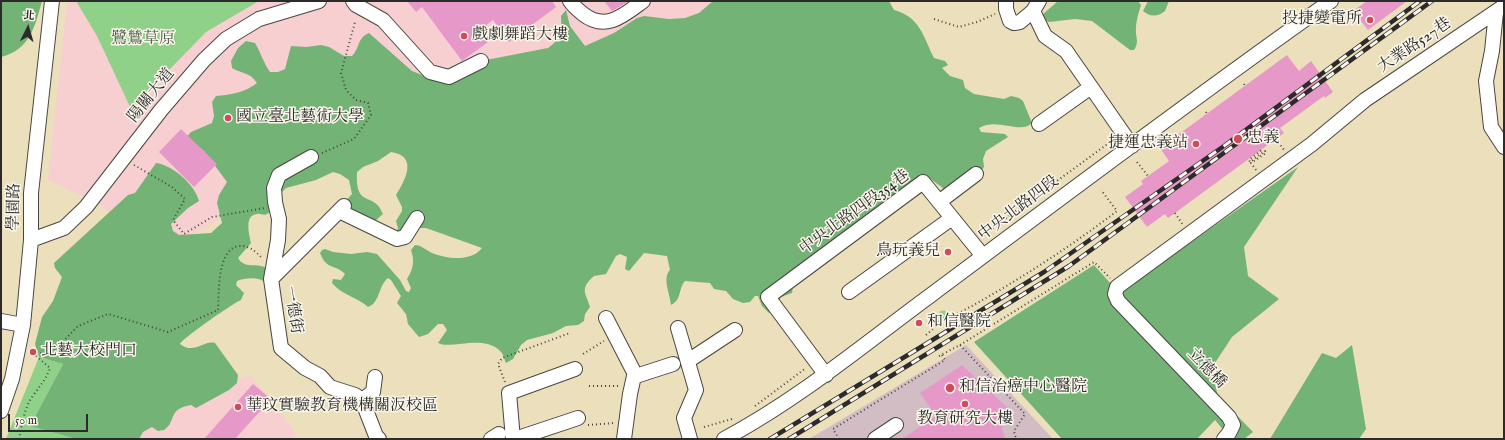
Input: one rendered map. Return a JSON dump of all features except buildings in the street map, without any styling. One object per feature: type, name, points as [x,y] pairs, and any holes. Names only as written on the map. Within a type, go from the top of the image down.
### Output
[{"type":"street","name":"學園路","points":[[1,410],[12,379],[23,325],[31,240],[31,193],[52,1]]},
{"type":"street","name":"陽關大道","points":[[31,240],[64,228],[86,207],[161,110],[204,60],[226,40],[259,19],[319,1]]},
{"type":"street","points":[[353,1],[356,5],[383,20],[430,72],[449,77],[481,61]]},
{"type":"street","points":[[570,1],[587,17],[601,23],[611,22],[620,18],[643,1]]},
{"type":"street","name":"中央北路四段","points":[[724,439],[743,429],[826,374],[983,256],[1330,1]]},
{"type":"street","points":[[1006,5],[1010,21],[1014,23],[1020,22],[1036,6],[1045,36],[1066,51],[1132,146]]},
{"type":"street","points":[[1500,9],[1486,81],[1491,127],[1504,147]]},
{"type":"street","name":"大業路527巷","points":[[1154,338],[1118,301],[1115,294],[1117,287],[1312,144],[1365,100],[1500,9]]},
{"type":"street","points":[[1039,124],[1091,87]]},
{"type":"street","name":"一德街","points":[[311,157],[279,175],[274,188],[276,208],[279,219],[278,240],[271,275],[281,348],[305,368],[320,376],[330,387],[354,395],[362,400]]},
{"type":"street","points":[[940,202],[976,174]]},
{"type":"street","name":"中央北路四段354巷","points":[[826,374],[768,297],[923,182],[983,256]]},
{"type":"street","points":[[271,275],[341,209],[397,239],[405,237],[416,218]]},
{"type":"street","points":[[849,292],[952,218]]},
{"type":"street","points":[[606,318],[634,381],[630,394],[624,439]]},
{"type":"street","points":[[1,321],[23,325]]},
{"type":"street","points":[[678,328],[696,390],[684,418],[690,439]]},
{"type":"street","points":[[688,361],[735,330]]},
{"type":"street","name":"立德橋","points":[[1154,338],[1229,417],[1233,425],[1224,439]]},
{"type":"street","points":[[634,381],[673,364]]},
{"type":"street","points":[[575,369],[509,393],[514,439],[582,421]]},
{"type":"street","points":[[375,377],[372,392],[362,400],[376,436],[380,439]]},
{"type":"street","points":[[875,439],[896,425]]},
{"type":"path","points":[[934,19],[958,27],[977,22],[1006,5]]},
{"type":"path","points":[[311,157],[354,139],[371,115],[368,103],[356,100],[346,90],[341,73],[354,22]]},
{"type":"path","points":[[1276,139],[1286,153]]},
{"type":"path","points":[[983,235],[1113,140]]},
{"type":"path","points":[[1258,173],[1251,164],[1266,153],[1265,151],[1250,162],[1249,160],[1263,148]]},
{"type":"path","points":[[1137,162],[1148,176]]},
{"type":"path","points":[[133,164],[172,187],[186,199],[173,220],[184,234],[212,217],[259,208],[276,208]]},
{"type":"path","points":[[926,335],[940,323],[966,310],[1056,255],[1117,211],[1101,190]]},
{"type":"path","points":[[1175,213],[1183,226]]},
{"type":"path","points":[[19,439],[23,420],[32,398],[45,381],[50,368],[36,354],[51,354],[78,326],[108,314],[168,332],[218,310],[222,266],[225,256],[233,247],[245,246],[255,250],[271,275]]},
{"type":"path","points":[[839,439],[833,430],[945,360],[940,356],[1094,262],[1111,279]]},
{"type":"path","points":[[933,313],[940,323]]},
{"type":"path","points":[[509,393],[498,364],[502,358],[570,333]]},
{"type":"path","points":[[583,354],[613,335]]},
{"type":"path","points":[[960,345],[1025,414],[1014,431],[1016,439]]},
{"type":"path","points":[[751,409],[807,367]]},
{"type":"path","points":[[589,386],[634,381]]},
{"type":"path","points":[[704,427],[738,418]]},
{"type":"path","points":[[582,421],[626,423]]},
{"type":"shaded area","name":"國立臺北藝術大學","points":[[67,1],[732,1],[242,204],[157,259],[112,218],[103,206],[48,180]]},
{"type":"shaded area","name":"和信治癌中心醫院","points":[[966,345],[1053,439],[809,439]]},
{"type":"shaded area","name":"華玟實驗教育機構關汳校區","points":[[251,375],[295,432],[295,439],[139,439],[143,432],[152,427],[161,431],[164,430],[173,414],[179,408],[204,404],[215,396],[226,392],[234,386],[238,379]]},
{"type":"green space","points":[[1,1],[42,1],[34,28],[25,43],[11,54],[1,57]]},
{"type":"green space","name":"鷺鷥草原","points":[[76,1],[259,1],[206,32],[131,109],[97,36]]},
{"type":"green space","points":[[713,1],[889,1],[894,10],[910,17],[920,28],[934,58],[945,61],[948,65],[942,68],[950,76],[963,80],[965,88],[974,94],[1004,99],[1011,96],[1019,98],[1023,101],[1032,123],[1021,127],[994,124],[979,128],[981,132],[1005,134],[1008,137],[986,151],[983,159],[984,167],[980,173],[944,193],[941,191],[943,188],[928,177],[820,268],[816,268],[793,286],[792,293],[781,297],[773,311],[769,313],[762,306],[758,296],[755,296],[750,302],[743,303],[733,299],[726,291],[714,289],[710,283],[685,281],[681,287],[677,300],[671,305],[667,286],[667,277],[670,270],[667,256],[644,253],[629,271],[625,269],[627,257],[620,254],[616,256],[606,274],[594,276],[586,284],[585,291],[590,307],[585,314],[584,321],[578,325],[566,326],[553,333],[527,340],[521,345],[513,359],[506,363],[501,352],[494,346],[477,343],[444,345],[438,343],[447,330],[443,324],[438,324],[428,334],[419,337],[408,324],[406,314],[397,303],[401,296],[391,280],[388,278],[382,285],[375,302],[368,307],[340,290],[332,283],[333,279],[341,280],[345,274],[329,265],[323,259],[320,253],[325,249],[333,252],[351,254],[367,252],[377,254],[400,280],[406,291],[409,292],[411,288],[407,279],[413,265],[411,250],[415,245],[432,253],[452,258],[472,256],[482,248],[426,228],[418,228],[396,234],[398,228],[396,221],[402,211],[402,207],[396,195],[406,175],[407,163],[405,158],[399,154],[391,152],[378,161],[363,167],[357,172],[357,184],[362,196],[375,203],[383,214],[375,221],[361,226],[345,202],[352,194],[349,180],[340,174],[333,172],[316,180],[286,188],[281,193],[275,208],[267,214],[257,214],[250,218],[248,226],[251,243],[238,258],[244,264],[262,266],[266,268],[266,284],[264,281],[257,279],[244,279],[237,281],[236,285],[244,293],[241,300],[208,321],[180,344],[185,347],[194,348],[207,343],[215,343],[238,375],[237,383],[229,390],[196,408],[191,405],[183,407],[175,412],[171,423],[164,430],[158,431],[152,427],[143,432],[139,439],[76,439],[30,426],[63,364],[39,357],[35,344],[42,317],[53,301],[62,277],[55,268],[54,263],[128,195],[135,193],[156,163],[176,172],[188,182],[197,195],[199,201],[188,208],[171,224],[173,231],[179,235],[211,233],[222,223],[217,203],[219,195],[227,182],[204,151],[186,138],[191,132],[212,123],[214,116],[212,102],[216,96],[227,95],[248,89],[257,83],[249,75],[232,68],[231,61],[238,48],[246,41],[255,43],[270,72],[278,72],[285,69],[291,46],[306,47],[321,45],[329,47],[344,56],[352,56],[355,53],[360,40],[369,33],[412,71],[427,77],[486,60],[548,48],[556,41],[560,34],[561,16],[566,10],[570,26],[585,46],[614,33],[637,18],[644,16],[669,19],[685,18],[699,13]]},
{"type":"green space","points":[[1058,1],[1138,1],[1141,5],[1136,25],[1137,44],[1134,50],[1130,50],[1092,21],[1075,19],[1049,22],[1045,20],[1042,15]]},
{"type":"green space","points":[[1148,1],[1169,1],[1165,11],[1154,16],[1143,11]]},
{"type":"green space","points":[[1298,167],[1244,247],[1248,276],[1279,299],[1232,337],[1211,369],[1218,396],[1253,432],[1244,439],[1231,439],[1215,420],[1197,439],[1062,439],[974,342],[1094,265],[1119,293]]},
{"type":"green space","points":[[943,310],[948,315],[943,320],[938,315]]},
{"type":"green space","points":[[1352,345],[1366,429],[1359,439],[1270,439],[1322,353],[1336,358]]},
{"type":"green space","points":[[39,357],[63,364],[30,426],[76,439],[6,439]]},
{"type":"railway","points":[[770,439],[1044,272],[1224,146],[1420,1]]},
{"type":"railway","points":[[789,439],[1069,266],[1432,1]]},
{"type":"place","name":"投捷變電所","points":[[1370,20]]},
{"type":"place","name":"戲劇舞蹈大樓","points":[[464,36]]},
{"type":"place","name":"國立臺北藝術大學","points":[[228,118]]},
{"type":"place","name":"忠義","points":[[1238,139]]},
{"type":"place","name":"捷運忠義站","points":[[1196,144]]},
{"type":"place","name":"鳥玩義兒","points":[[948,252]]},
{"type":"place","name":"和信醫院","points":[[919,323]]},
{"type":"place","name":"北藝大校門口","points":[[33,352]]},
{"type":"place","name":"和信治癌中心醫院","points":[[950,388]]},
{"type":"place","name":"教育研究大樓","points":[[965,404]]},
{"type":"place","name":"華玟實驗教育機構關汳校區","points":[[238,407]]}]
